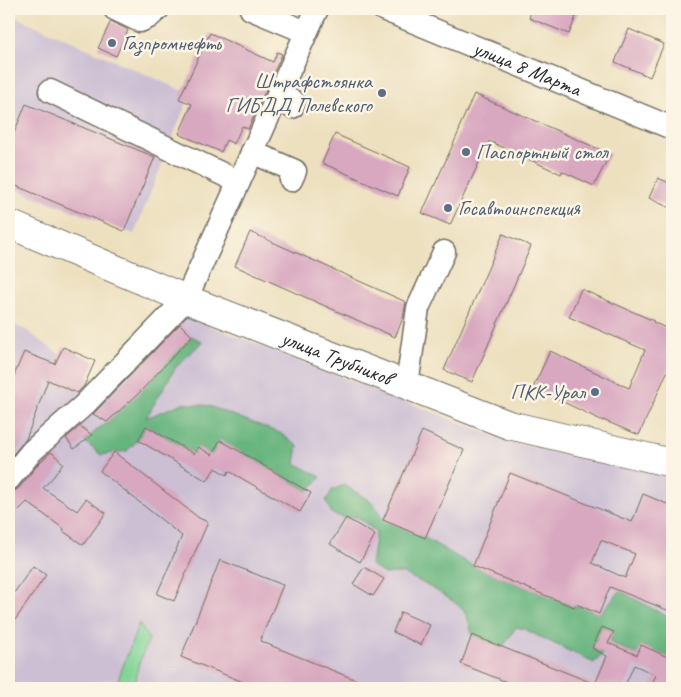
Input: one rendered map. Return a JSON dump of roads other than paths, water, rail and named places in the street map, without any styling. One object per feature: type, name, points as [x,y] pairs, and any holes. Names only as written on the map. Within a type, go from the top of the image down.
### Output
[{"type":"main road","name":"улица Трубников","points":[[9,224],[186,299],[509,424],[672,463]]},
{"type":"street","points":[[114,9],[140,21],[149,17],[158,9]]},
{"type":"street","points":[[251,9],[306,32]]},
{"type":"street","points":[[9,480],[32,452],[84,405],[186,299],[252,152],[285,101],[306,32],[317,9]]},
{"type":"street","name":"улица 8 Марта","points":[[384,9],[672,128]]},
{"type":"street","points":[[50,91],[239,182]]},
{"type":"street","points":[[252,152],[295,171],[291,180]]},
{"type":"street","points":[[407,385],[418,308],[444,252]]},
{"type":"place","name":"Газпромнефть","points":[[112,43]]},
{"type":"place","name":"Штрафстоянка ГИБДД Полевского","points":[[382,93]]},
{"type":"place","name":"Паспортный стол","points":[[466,152]]},
{"type":"place","name":"Госавтоинспекция","points":[[448,208]]},
{"type":"place","name":"ПКК-Урал","points":[[595,392]]}]
